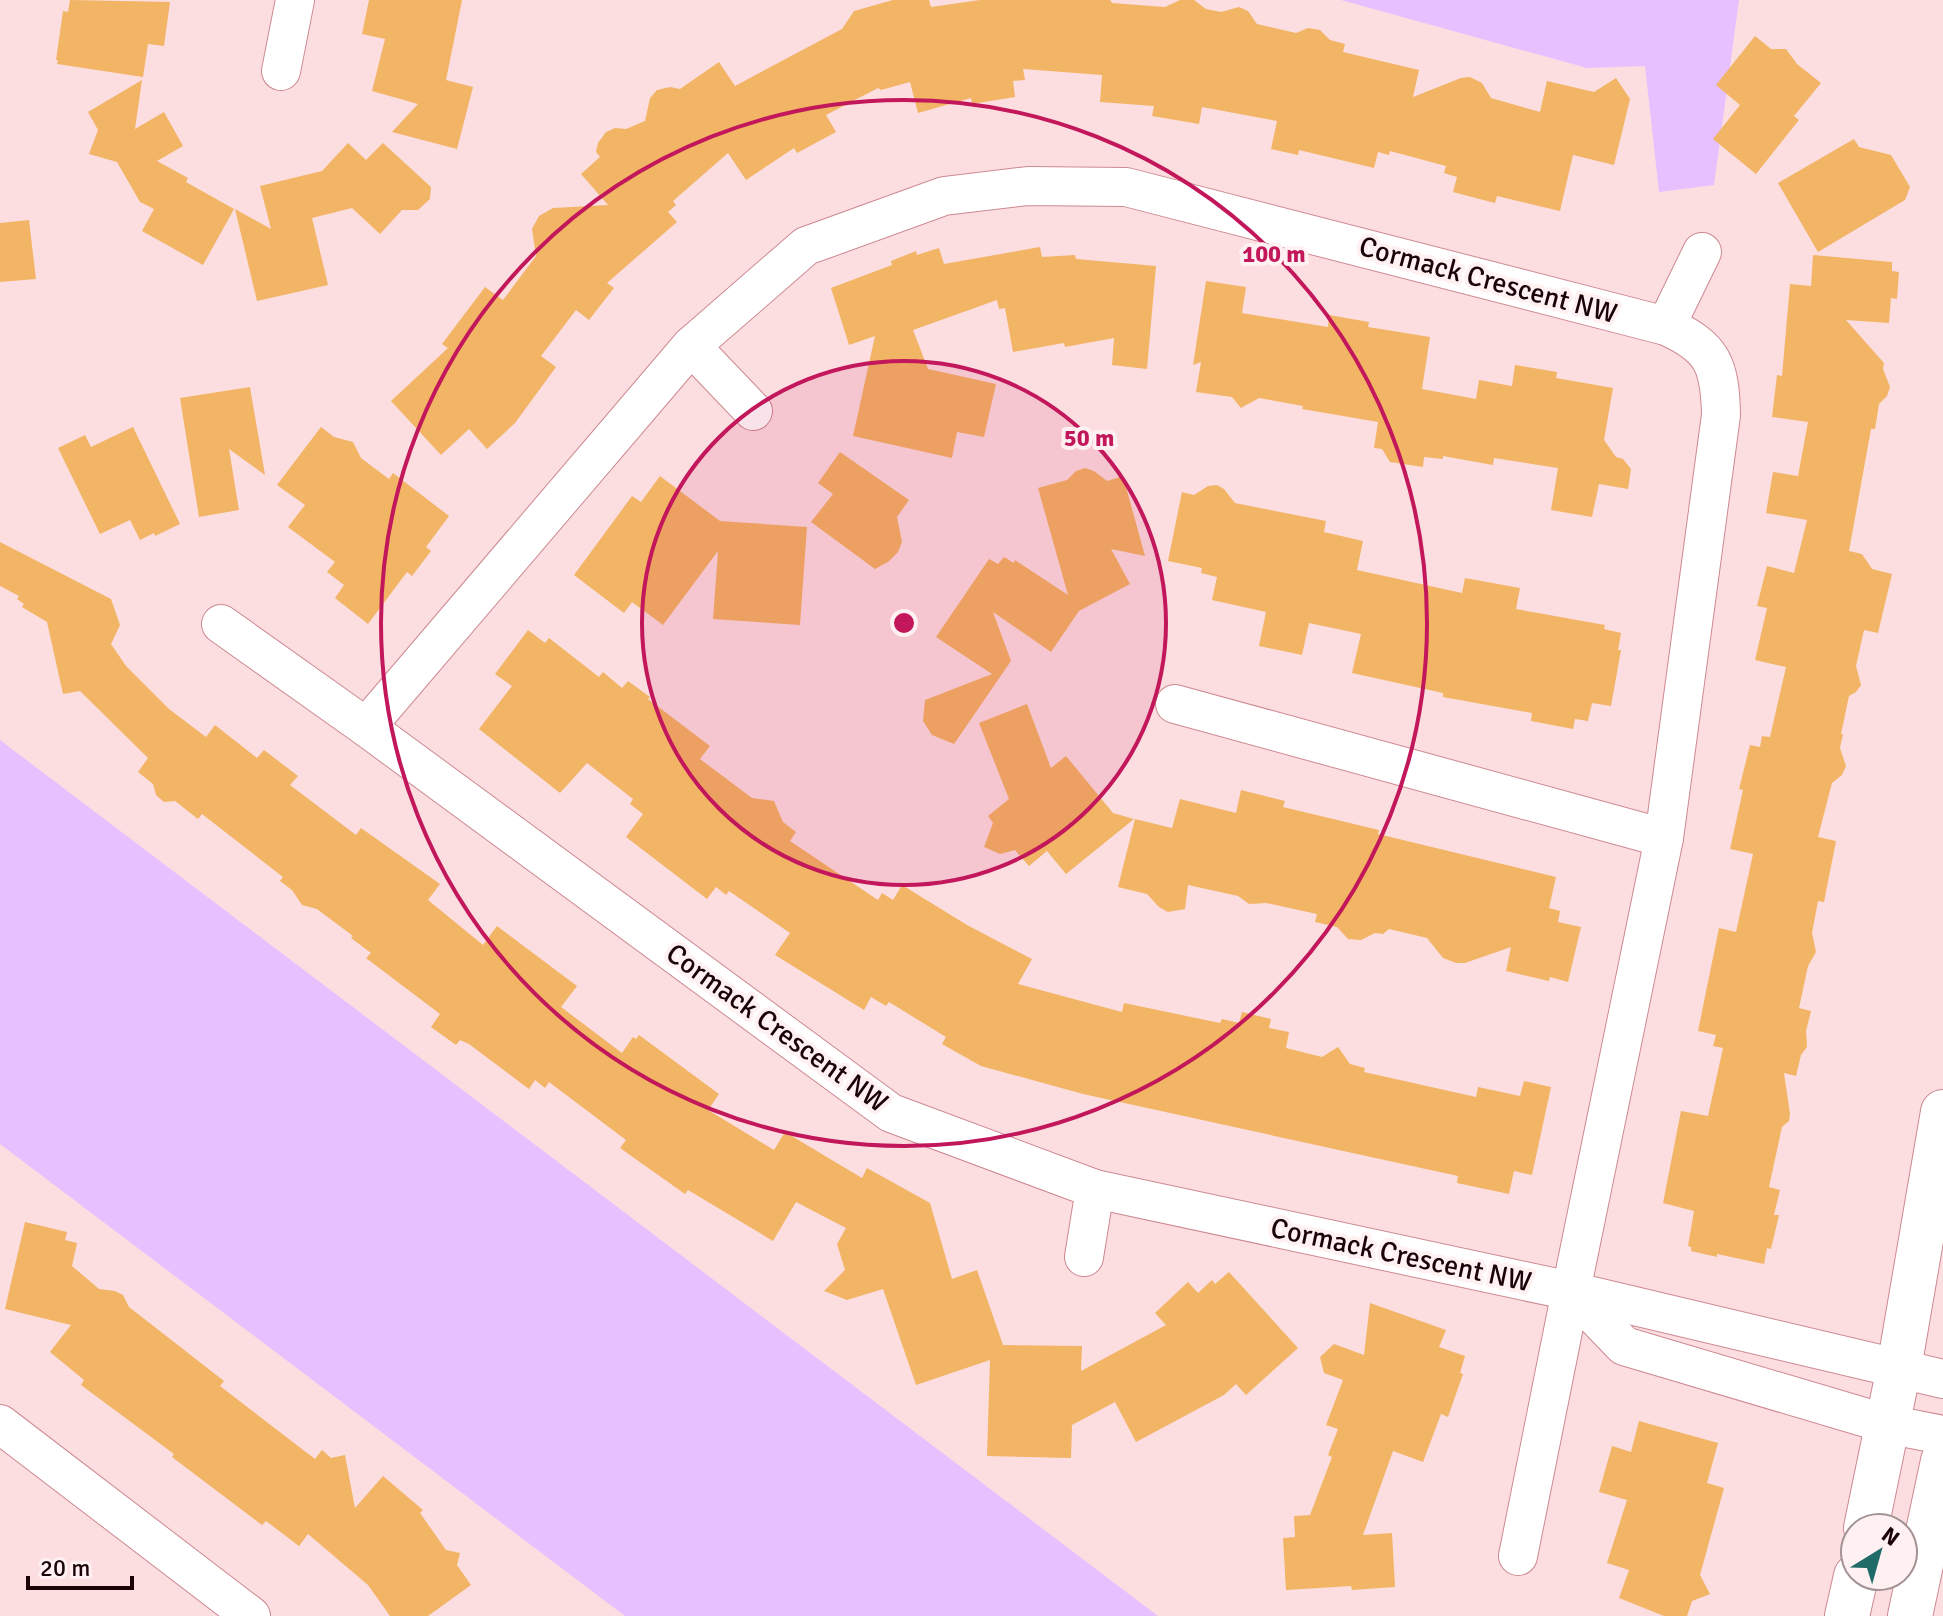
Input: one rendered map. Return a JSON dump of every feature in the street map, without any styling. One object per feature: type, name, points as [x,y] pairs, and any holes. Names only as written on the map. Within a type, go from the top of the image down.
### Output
[{"type":"main road","points":[[1869,1512],[1899,1368],[1943,1112]]},
{"type":"main road","points":[[1910,1616],[1943,1461]]},
{"type":"main road","points":[[1847,1616],[1852,1592]]},
{"type":"street","points":[[281,71],[295,0]]},
{"type":"street","name":"Cormack Crescent NW","points":[[366,727],[691,346],[806,246],[944,196],[1028,186],[1126,187],[1666,326],[1694,338],[1711,360],[1720,383],[1721,415],[1664,838],[1518,1556]]},
{"type":"street","points":[[1666,326],[1702,252]]},
{"type":"street","points":[[691,346],[753,411]]},
{"type":"street","name":"Cormack Crescent NW","points":[[221,624],[891,1113],[1095,1189],[1571,1291],[1943,1379]]},
{"type":"street","points":[[1175,704],[1664,838]]},
{"type":"street","points":[[1084,1257],[1095,1189]]},
{"type":"street","name":"Cormack Crescent NW","points":[[1571,1291],[1624,1346],[1887,1424],[1943,1435]]},
{"type":"street","points":[[0,1424],[251,1616]]},
{"type":"shaded area","points":[[1341,0],[1739,0],[1714,185],[1659,192],[1645,66],[1587,68]]},
{"type":"shaded area","points":[[0,740],[1158,1616],[625,1616],[0,1144]]},
{"type":"building","points":[[70,0],[170,2],[164,46],[148,44],[143,77],[57,64],[63,11],[68,12]]},
{"type":"building","points":[[369,0],[462,0],[446,80],[473,87],[457,149],[392,132],[418,104],[372,91],[385,39],[362,34]]},
{"type":"building","points":[[893,0],[929,0],[931,7],[980,0],[1110,0],[1112,3],[1165,7],[1180,0],[1194,0],[1206,9],[1221,12],[1239,7],[1248,11],[1257,24],[1296,33],[1308,28],[1320,30],[1330,40],[1345,44],[1343,52],[1419,70],[1413,97],[1470,77],[1482,83],[1491,98],[1540,112],[1547,81],[1594,92],[1616,78],[1630,99],[1614,165],[1573,155],[1560,211],[1497,196],[1495,203],[1453,192],[1457,177],[1444,173],[1446,166],[1390,151],[1389,155],[1378,152],[1374,168],[1299,150],[1298,155],[1271,149],[1277,121],[1202,107],[1199,124],[1152,116],[1154,106],[1100,102],[1102,75],[1023,69],[1025,80],[1013,81],[1015,97],[972,104],[971,98],[918,113],[910,82],[881,90],[878,88],[826,115],[836,132],[797,153],[794,148],[746,180],[728,153],[673,201],[676,205],[668,212],[677,222],[607,283],[614,288],[589,320],[576,310],[541,356],[556,367],[515,423],[487,449],[469,429],[441,455],[391,401],[448,348],[442,344],[485,287],[503,300],[536,256],[532,229],[539,216],[553,208],[608,205],[581,174],[600,157],[596,152],[598,143],[606,132],[615,128],[626,129],[645,121],[650,98],[657,90],[670,87],[680,89],[719,62],[735,86],[842,29],[854,11]]},
{"type":"building","points":[[1755,36],[1771,49],[1786,49],[1797,64],[1821,83],[1794,116],[1799,120],[1756,174],[1713,139],[1740,105],[1716,85]]},
{"type":"building","points":[[142,80],[135,129],[164,112],[183,146],[157,161],[188,178],[186,182],[234,209],[203,265],[142,231],[154,209],[140,202],[117,162],[89,154],[98,130],[88,112]]},
{"type":"building","points":[[1854,139],[1859,147],[1891,155],[1910,187],[1905,200],[1818,252],[1778,183]]},
{"type":"building","points":[[348,143],[366,160],[383,143],[431,187],[430,199],[418,210],[402,210],[380,234],[352,208],[312,218],[328,285],[257,301],[235,209],[271,229],[260,186],[322,171]]},
{"type":"building","points":[[29,220],[36,279],[0,282],[0,223]]},
{"type":"building","points":[[1040,247],[1042,257],[1075,255],[1076,259],[1156,266],[1147,369],[1112,365],[1114,338],[1013,352],[1005,308],[999,309],[997,300],[913,330],[928,369],[996,384],[984,437],[957,432],[952,458],[853,436],[875,336],[849,345],[831,288],[892,265],[891,261],[916,251],[917,255],[939,248],[944,264]]},
{"type":"building","points":[[1813,255],[1892,262],[1892,271],[1899,272],[1897,299],[1891,298],[1889,323],[1846,320],[1884,363],[1883,369],[1890,387],[1879,404],[1875,429],[1871,429],[1849,551],[1862,554],[1872,569],[1892,574],[1878,633],[1864,630],[1856,666],[1861,685],[1849,696],[1841,734],[1840,748],[1846,766],[1842,775],[1832,783],[1818,837],[1836,841],[1824,902],[1818,901],[1812,933],[1816,952],[1808,966],[1799,1008],[1811,1011],[1806,1031],[1807,1047],[1801,1055],[1796,1076],[1784,1073],[1790,1114],[1789,1121],[1782,1127],[1769,1187],[1780,1190],[1774,1215],[1779,1215],[1764,1264],[1691,1251],[1688,1246],[1694,1211],[1663,1203],[1681,1111],[1708,1116],[1723,1048],[1713,1046],[1716,1035],[1698,1031],[1719,928],[1736,932],[1753,854],[1730,849],[1743,790],[1739,789],[1750,745],[1760,747],[1762,736],[1770,737],[1786,667],[1755,660],[1767,608],[1757,606],[1767,566],[1794,573],[1807,520],[1766,513],[1773,472],[1798,476],[1808,422],[1772,417],[1777,375],[1782,376],[1790,284],[1811,286]]},
{"type":"building","points":[[1206,281],[1246,287],[1242,313],[1328,327],[1329,315],[1369,322],[1368,327],[1430,337],[1422,389],[1476,399],[1479,380],[1512,386],[1515,365],[1557,372],[1556,378],[1613,388],[1604,440],[1616,457],[1623,459],[1631,469],[1628,489],[1599,484],[1592,517],[1551,510],[1558,468],[1494,458],[1493,465],[1443,456],[1443,459],[1424,457],[1423,467],[1390,462],[1382,449],[1374,448],[1378,422],[1259,398],[1241,408],[1232,397],[1196,392],[1201,362],[1193,365]]},
{"type":"building","points":[[250,387],[265,475],[229,449],[239,510],[199,517],[180,398]]},
{"type":"building","points":[[133,427],[180,524],[140,540],[130,520],[100,534],[58,448],[85,435],[91,447]]},
{"type":"building","points":[[321,427],[334,437],[353,442],[361,458],[389,479],[393,473],[449,516],[426,547],[431,551],[412,576],[407,572],[368,624],[335,598],[344,585],[327,572],[335,562],[288,527],[305,505],[277,485]]},
{"type":"building","points":[[840,452],[909,500],[897,517],[902,542],[898,552],[875,569],[811,522],[833,494],[818,483]]},
{"type":"building","points":[[1085,468],[1107,481],[1123,476],[1145,556],[1111,549],[1130,584],[1079,611],[1051,652],[993,612],[1011,661],[954,744],[932,735],[923,721],[925,700],[992,674],[936,637],[989,559],[998,564],[1004,557],[1014,563],[1015,560],[1068,595],[1038,488],[1067,480],[1076,471]]},
{"type":"building","points":[[660,476],[720,521],[807,527],[800,625],[713,619],[718,551],[663,625],[632,602],[624,613],[574,575],[632,496],[641,502]]},
{"type":"building","points":[[1217,485],[1235,503],[1326,521],[1324,532],[1363,541],[1357,570],[1462,593],[1465,578],[1520,588],[1516,609],[1605,625],[1604,629],[1621,633],[1611,706],[1592,703],[1588,721],[1575,719],[1573,729],[1531,721],[1532,713],[1443,697],[1443,693],[1352,673],[1361,634],[1309,623],[1302,655],[1259,646],[1266,612],[1212,600],[1217,577],[1201,573],[1202,568],[1168,561],[1182,492],[1194,495],[1208,486]]},
{"type":"building","points":[[0,542],[111,599],[120,625],[111,644],[126,666],[169,709],[206,737],[215,725],[257,758],[264,750],[298,776],[290,785],[356,835],[361,828],[440,884],[428,900],[483,945],[497,926],[577,986],[561,1007],[622,1053],[633,1037],[636,1039],[639,1035],[719,1094],[708,1110],[774,1150],[785,1132],[862,1178],[867,1168],[930,1203],[952,1279],[977,1270],[1003,1345],[1082,1346],[1081,1371],[1166,1325],[1155,1313],[1188,1282],[1198,1293],[1212,1280],[1215,1284],[1229,1272],[1298,1348],[1246,1395],[1236,1384],[1224,1395],[1136,1442],[1115,1402],[1072,1425],[1071,1458],[987,1456],[990,1360],[916,1385],[883,1289],[847,1300],[824,1291],[845,1270],[837,1244],[846,1228],[796,1202],[773,1241],[688,1190],[685,1194],[620,1148],[626,1140],[549,1082],[545,1088],[535,1080],[529,1089],[469,1044],[460,1040],[456,1045],[431,1027],[440,1014],[366,958],[371,953],[351,938],[353,936],[317,909],[302,905],[292,890],[280,881],[283,877],[202,814],[198,819],[175,801],[164,802],[156,795],[153,784],[138,772],[148,758],[80,691],[63,694],[47,622],[22,607],[24,604],[17,599],[19,596],[0,586]]},
{"type":"building","points":[[528,630],[545,643],[549,638],[599,677],[603,672],[622,688],[628,681],[650,697],[648,699],[710,746],[700,759],[752,798],[774,801],[783,822],[796,832],[790,841],[878,900],[882,893],[893,900],[902,885],[967,925],[1032,959],[1018,984],[1122,1012],[1124,1003],[1220,1023],[1222,1019],[1239,1023],[1242,1012],[1271,1019],[1269,1028],[1289,1032],[1286,1048],[1322,1057],[1338,1047],[1350,1064],[1365,1068],[1364,1072],[1476,1097],[1478,1087],[1520,1096],[1524,1081],[1551,1087],[1532,1175],[1514,1171],[1509,1194],[1457,1183],[1458,1176],[1083,1094],[981,1066],[942,1044],[946,1037],[889,1002],[886,1006],[871,997],[864,1010],[775,955],[790,933],[729,891],[726,895],[716,887],[707,899],[626,837],[643,814],[630,804],[633,799],[587,763],[560,793],[479,729],[512,686],[495,674]]},
{"type":"building","points":[[1027,704],[1051,768],[1066,756],[1113,813],[1134,819],[1066,874],[1047,851],[1029,866],[1015,850],[1000,854],[984,847],[993,823],[988,816],[1009,799],[979,723]]},
{"type":"building","points":[[1241,790],[1285,801],[1283,807],[1379,830],[1378,834],[1556,877],[1549,908],[1560,911],[1558,922],[1581,927],[1568,982],[1506,971],[1511,947],[1465,963],[1456,963],[1443,958],[1427,938],[1389,929],[1383,934],[1375,933],[1361,940],[1348,939],[1337,927],[1315,922],[1317,914],[1266,903],[1249,904],[1238,896],[1188,885],[1185,909],[1168,912],[1147,894],[1118,887],[1135,819],[1172,828],[1180,799],[1236,813]]},
{"type":"building","points":[[25,1222],[67,1232],[65,1240],[77,1243],[72,1266],[99,1289],[123,1295],[129,1307],[224,1381],[220,1386],[315,1459],[322,1450],[331,1458],[345,1455],[355,1508],[383,1476],[423,1510],[420,1513],[446,1550],[460,1553],[457,1565],[471,1585],[428,1616],[390,1616],[368,1585],[308,1534],[299,1546],[266,1521],[262,1525],[81,1385],[84,1380],[50,1352],[71,1325],[5,1309]]},
{"type":"building","points":[[1370,1303],[1446,1330],[1439,1347],[1465,1356],[1460,1373],[1463,1374],[1448,1417],[1441,1414],[1423,1462],[1393,1451],[1363,1535],[1392,1533],[1395,1587],[1286,1590],[1283,1538],[1295,1537],[1294,1516],[1310,1515],[1332,1457],[1328,1455],[1338,1429],[1326,1425],[1343,1380],[1324,1373],[1320,1357],[1334,1344],[1364,1355]]},
{"type":"building","points":[[1639,1421],[1718,1443],[1707,1483],[1724,1488],[1700,1575],[1710,1594],[1692,1601],[1687,1616],[1664,1616],[1619,1598],[1629,1570],[1607,1563],[1627,1500],[1599,1492],[1612,1446],[1631,1452]]}]
